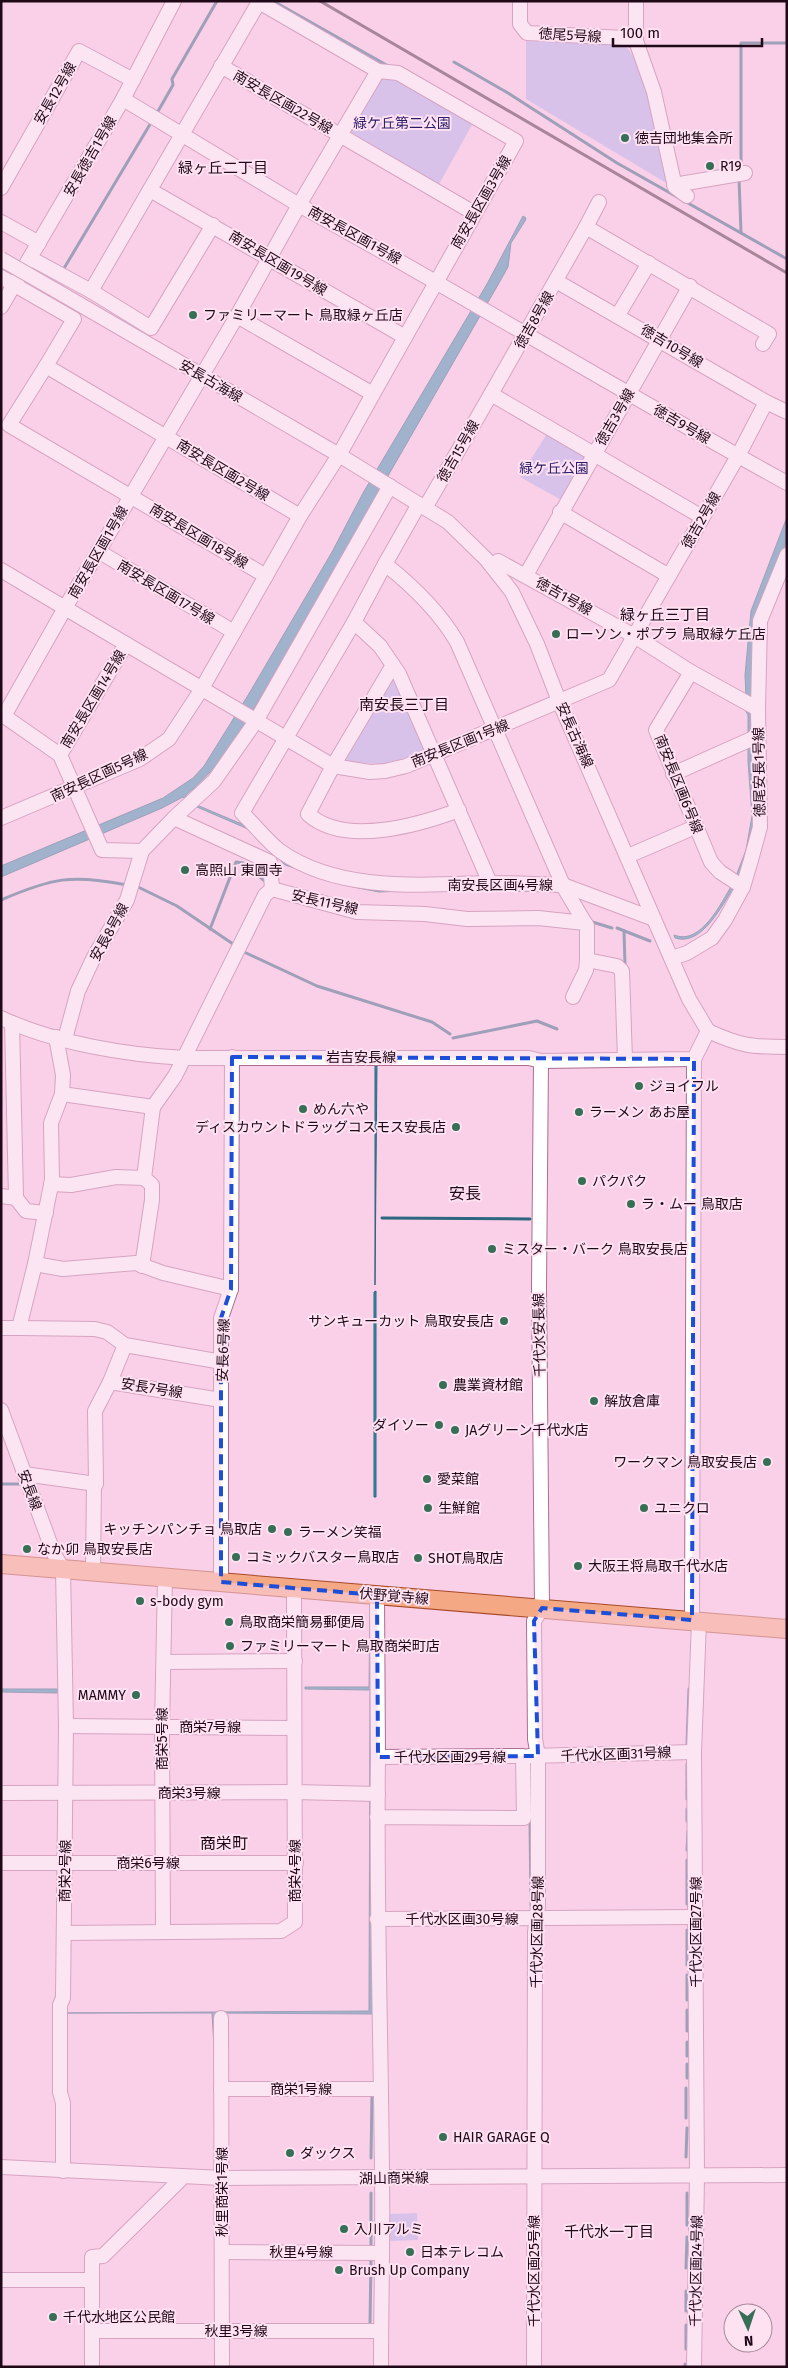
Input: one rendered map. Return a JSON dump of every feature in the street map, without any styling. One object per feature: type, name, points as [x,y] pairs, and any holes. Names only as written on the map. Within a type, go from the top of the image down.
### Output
[{"type":"main road","name":"伏野覚寺線","points":[[1,1564],[787,1628]]},
{"type":"street","name":"安長徳吉1号線","points":[[1,307],[124,99],[174,1]]},
{"type":"street","name":"徳尾5号線","points":[[520,1],[520,24],[527,33],[624,38],[636,41]]},
{"type":"street","points":[[636,1],[636,41],[654,92],[674,185],[686,196]]},
{"type":"street","name":"南安長区画3号線","points":[[91,291],[259,2],[378,70],[398,73],[516,141],[474,212],[339,455],[300,516]]},
{"type":"street","name":"安長12号線","points":[[1,188],[79,51],[133,80]]},
{"type":"street","name":"南安長区画22号線","points":[[221,66],[474,212]]},
{"type":"street","points":[[124,99],[182,132],[299,204],[341,136],[378,70]]},
{"type":"street","points":[[674,185],[745,173]]},
{"type":"street","name":"南安長区画19号線","points":[[150,190],[405,337]]},
{"type":"street","name":"徳吉8号線","points":[[490,394],[526,334],[599,202]]},
{"type":"street","name":"南安長区画1号線","points":[[526,334],[436,280],[299,204],[237,316],[65,608],[201,690],[333,766],[356,772],[385,772],[406,766],[609,680],[636,637]]},
{"type":"street","points":[[1,222],[39,243]]},
{"type":"street","points":[[143,341],[213,225]]},
{"type":"street","points":[[586,227],[690,286],[769,334],[763,344]]},
{"type":"street","points":[[30,258],[91,291],[151,328]]},
{"type":"street","name":"安長古海線","points":[[1,259],[339,455],[448,522],[486,559],[512,592],[537,644],[559,701],[654,919],[690,999],[708,1031]]},
{"type":"street","points":[[618,315],[649,263]]},
{"type":"street","points":[[1,277],[74,319],[46,366]]},
{"type":"street","name":"徳吉10号線","points":[[556,281],[766,402],[787,412]]},
{"type":"street","name":"徳吉3号線","points":[[521,577],[690,286]]},
{"type":"street","points":[[237,316],[373,394]]},
{"type":"street","name":"徳吉9号線","points":[[526,334],[787,483]]},
{"type":"street","name":"南安長区画2号線","points":[[46,366],[300,516]]},
{"type":"street","name":"南安長区画18号線","points":[[46,366],[9,425],[266,576]]},
{"type":"street","points":[[490,394],[702,517]]},
{"type":"street","name":"徳吉15号線","points":[[385,564],[490,394]]},
{"type":"street","name":"徳吉2号線","points":[[636,637],[738,456],[766,402]]},
{"type":"street","name":"安長8号線","points":[[19,1328],[36,1264],[51,1184],[51,1123],[62,1094],[63,1075],[60,1038],[78,991],[94,956],[127,900],[142,851],[214,781],[256,721],[388,485]]},
{"type":"street","points":[[560,512],[669,576]]},
{"type":"street","points":[[201,690],[300,516]]},
{"type":"street","name":"南安長区画17号線","points":[[98,551],[234,632]]},
{"type":"street","name":"徳尾安長1号線","points":[[672,958],[712,938],[725,920],[743,887],[760,827],[758,709],[760,621],[787,555]]},
{"type":"street","name":"徳吉1号線","points":[[498,561],[521,577],[636,637],[691,672],[758,709]]},
{"type":"street","name":"南安長区画4号線","points":[[385,564],[423,596],[450,629],[464,656],[563,885],[490,883],[413,885],[366,882],[342,878],[304,863],[280,850],[242,813],[354,622],[385,564]]},
{"type":"street","points":[[1,570],[65,608],[3,715],[60,755],[102,850],[142,851]]},
{"type":"street","points":[[354,622],[380,646],[393,666],[435,753],[490,883]]},
{"type":"street","name":"南安長区画14号線","points":[[60,755],[126,644]]},
{"type":"street","points":[[393,666],[333,766],[308,814],[317,822],[344,829],[391,829],[426,822],[459,810]]},
{"type":"street","name":"南安長区画6号線","points":[[691,672],[656,730],[711,862],[720,872],[743,887]]},
{"type":"street","name":"南安長区画5号線","points":[[2,814],[75,787],[140,759],[169,739],[201,690]]},
{"type":"street","points":[[674,774],[758,736]]},
{"type":"street","points":[[174,818],[270,862]]},
{"type":"street","points":[[628,856],[695,827]]},
{"type":"street","points":[[272,889],[270,862],[280,850]]},
{"type":"street","points":[[563,885],[654,919]]},
{"type":"street","points":[[563,885],[587,926],[586,970],[573,997]]},
{"type":"street","name":"安長11号線","points":[[153,1107],[175,1076],[265,895],[272,889],[352,911],[425,914],[467,919],[538,918],[585,923]]},
{"type":"street","points":[[587,960],[617,966],[622,971],[625,1060]]},
{"type":"street","points":[[6,1021],[16,1198],[26,1210],[46,1213]]},
{"type":"street","name":"岩吉安長線","points":[[6,1021],[60,1038],[137,1056],[184,1058],[529,1058],[542,1061],[694,1059]]},
{"type":"street","points":[[694,1059],[708,1031],[732,1042],[751,1047],[787,1047]]},
{"type":"street","name":"安長6号線","points":[[221,1582],[221,1318],[231,1289],[232,1057]]},
{"type":"street","name":"千代水区画27号線","points":[[694,1059],[697,1689],[694,1752],[697,2175]]},
{"type":"street","name":"千代水安長線","points":[[536,1688],[534,1621],[542,1608],[539,1287],[542,1061]]},
{"type":"street","points":[[62,1094],[153,1107],[144,1178]]},
{"type":"street","points":[[51,1184],[71,1185],[116,1177],[144,1178],[152,1185],[152,1200],[142,1266]]},
{"type":"street","points":[[1,1196],[16,1198]]},
{"type":"street","points":[[36,1264],[63,1269],[136,1263],[185,1279],[231,1289]]},
{"type":"street","points":[[1,1328],[95,1329],[107,1332],[125,1345],[222,1362]]},
{"type":"street","points":[[110,1382],[125,1345]]},
{"type":"street","name":"安長7号線","points":[[93,1572],[94,1484],[96,1484],[95,1411],[110,1382],[221,1400]]},
{"type":"street","name":"安長線","points":[[1,1410],[54,1554],[63,1569]]},
{"type":"street","points":[[24,1474],[94,1484]]},
{"type":"street","name":"商栄2号線","points":[[63,1569],[66,1726],[64,1998],[60,2005],[60,2092],[63,2103],[63,2171]]},
{"type":"street","name":"商栄5号線","points":[[163,1931],[162,1727],[165,1577]]},
{"type":"street","name":"商栄4号線","points":[[64,1933],[282,1931],[295,1922],[294,1588]]},
{"type":"street","points":[[377,1595],[378,1757]]},
{"type":"street","points":[[164,1662],[295,1662]]},
{"type":"street","name":"千代水区画28号線","points":[[535,2176],[537,1919],[531,1818],[538,1756],[535,1739],[536,1688]]},
{"type":"street","name":"商栄7号線","points":[[66,1726],[294,1728]]},
{"type":"street","name":"千代水区画31号線","points":[[524,1756],[694,1752]]},
{"type":"street","name":"千代水区画29号線","points":[[382,2178],[377,1919],[378,1757],[524,1756],[531,1818]]},
{"type":"street","name":"商栄3号線","points":[[1,1793],[294,1792],[378,1794]]},
{"type":"street","points":[[377,1817],[531,1818]]},
{"type":"street","name":"商栄6号線","points":[[1,1863],[296,1864]]},
{"type":"street","name":"千代水区画30号線","points":[[377,1919],[696,1917]]},
{"type":"street","name":"秋里商栄1号線","points":[[220,2018],[222,2367]]},
{"type":"street","name":"商栄1号線","points":[[221,2089],[380,2089]]},
{"type":"street","name":"湖山商栄線","points":[[1,2167],[222,2178],[787,2175]]},
{"type":"street","name":"千代水区画24号線","points":[[694,2367],[697,2175]]},
{"type":"street","points":[[92,2367],[92,2257],[102,2256],[183,2176]]},
{"type":"street","name":"千代水区画25号線","points":[[534,2367],[535,2176]]},
{"type":"street","points":[[381,2367],[382,2178]]},
{"type":"street","name":"秋里4号線","points":[[222,2252],[381,2253]]},
{"type":"street","points":[[1,2280],[92,2280]]},
{"type":"street","name":"秋里3号線","points":[[92,2331],[381,2331]]},
{"type":"highlighted area","points":[[232,1057],[694,1059],[692,1620],[542,1608],[534,1621],[538,1756],[378,1757],[377,1595],[221,1582],[221,1318],[231,1289]]},
{"type":"green space","points":[[526,41],[624,45],[632,55],[640,71],[646,89],[668,184],[526,99]]},
{"type":"green space","name":"緑ケ丘第二公園","points":[[386,77],[405,84],[473,123],[438,186],[352,136],[351,129],[380,79]]},
{"type":"green space","name":"緑ケ丘公園","points":[[548,432],[586,454],[587,460],[563,501],[520,477]]},
{"type":"green space","points":[[395,674],[426,746],[423,753],[383,764],[348,762],[344,756]]},
{"type":"green space","points":[[417,2213],[418,2240],[390,2241],[390,2214]]},
{"type":"shaded area","points":[[523,216],[526,218],[525,221],[511,243],[508,267],[255,707],[216,765],[186,795],[186,800],[183,797],[162,808],[1,877],[1,866],[163,798],[193,778],[204,766],[332,552],[363,493],[487,284]]},
{"type":"shaded area","points":[[787,517],[787,540],[759,612],[750,734],[754,817],[748,851],[738,878],[736,876],[746,850],[752,816],[748,761],[748,715],[744,708],[751,611]]},
{"type":"shaded area","points":[[192,803],[249,827],[286,862],[418,889],[563,890],[645,923],[563,892],[427,890],[379,892],[353,887],[285,865],[248,829],[190,804]]},
{"type":"shaded area","points":[[732,885],[734,887],[724,904],[702,931],[685,939],[675,938],[674,935],[684,937],[701,929],[716,912]]},
{"type":"shaded area","points":[[375,1061],[377,1061],[375,1285]]},
{"type":"shaded area","points":[[376,1291],[376,1497],[374,1497],[374,1292]]},
{"type":"shaded area","points":[[370,1603],[375,1604],[374,2014],[216,2013],[216,2045],[214,2046],[212,2013],[65,2013],[369,2011],[370,1690],[305,1689],[305,1687],[369,1687]]},
{"type":"shaded area","points":[[1,1689],[58,1689],[57,1693],[1,1692]]},
{"type":"waterway","points":[[157,113],[173,85],[172,79],[217,1]]},
{"type":"waterway","points":[[273,1],[390,67]]},
{"type":"waterway","points":[[741,43],[741,169]]},
{"type":"waterway","points":[[742,43],[787,43]]},
{"type":"waterway","points":[[454,62],[508,93],[617,163],[787,259]]},
{"type":"waterway","points":[[63,270],[152,121]]},
{"type":"waterway","points":[[739,179],[741,232]]},
{"type":"waterway","points":[[210,929],[236,862],[243,863],[267,883]]},
{"type":"waterway","points":[[1,900],[34,887],[62,880],[91,880],[127,885]]},
{"type":"waterway","points":[[134,885],[177,906],[236,946]]},
{"type":"waterway","points":[[589,921],[612,928]]},
{"type":"waterway","points":[[617,928],[650,941]]},
{"type":"waterway","points":[[624,931],[625,965]]},
{"type":"waterway","points":[[242,951],[317,986],[432,1022],[450,1034]]},
{"type":"waterway","points":[[453,1038],[537,1021],[557,1029]]},
{"type":"waterway","points":[[382,1218],[530,1219]]},
{"type":"waterway","points":[[1,1484],[23,1484]]},
{"type":"waterway","points":[[687,1744],[689,1689]]},
{"type":"waterway","points":[[687,1764],[687,1799]]},
{"type":"waterway","points":[[687,1809],[687,1821]]},
{"type":"waterway","points":[[530,1822],[531,1905]]},
{"type":"waterway","points":[[687,1850],[688,1831]]},
{"type":"waterway","points":[[687,1860],[687,1904]]},
{"type":"waterway","points":[[687,1930],[687,1965]]},
{"type":"waterway","points":[[687,1975],[687,2000]]},
{"type":"waterway","points":[[687,2010],[687,2031]]},
{"type":"waterway","points":[[687,2042],[687,2056]]},
{"type":"waterway","points":[[687,2064],[687,2078]]},
{"type":"waterway","points":[[686,2088],[686,2118]]},
{"type":"waterway","points":[[371,2158],[372,2094]]},
{"type":"waterway","points":[[686,2157],[687,2128]]},
{"type":"waterway","points":[[371,2193],[371,2248]]},
{"type":"waterway","points":[[687,2193],[687,2225]]},
{"type":"waterway","points":[[686,2268],[687,2237]]},
{"type":"waterway","points":[[370,2325],[371,2258]]},
{"type":"waterway","points":[[686,2291],[686,2311]]},
{"type":"waterway","points":[[686,2325],[686,2349]]},
{"type":"railway","points":[[320,1],[787,273]]},
{"type":"place","name":"徳吉団地集会所","points":[[625,138]]},
{"type":"place","name":"R19","points":[[710,166]]},
{"type":"place","name":"ファミリーマート 鳥取緑ヶ丘店","points":[[193,315]]},
{"type":"place","name":"ローソン・ポプラ 鳥取緑ケ丘店","points":[[556,634]]},
{"type":"place","name":"高照山 東圓寺","points":[[185,870]]},
{"type":"place","name":"ジョイフル","points":[[639,1086]]},
{"type":"place","name":"めん六や","points":[[303,1109]]},
{"type":"place","name":"ラーメン あお屋","points":[[579,1112]]},
{"type":"place","name":"ディスカウントドラッグコスモス安長店","points":[[456,1127]]},
{"type":"place","name":"パクパク","points":[[582,1181]]},
{"type":"place","name":"ラ・ムー 鳥取店","points":[[631,1204]]},
{"type":"place","name":"ミスター・バーク 鳥取安長店","points":[[492,1249]]},
{"type":"place","name":"サンキューカット 鳥取安長店","points":[[504,1321]]},
{"type":"place","name":"農業資材館","points":[[443,1385]]},
{"type":"place","name":"解放倉庫","points":[[594,1401]]},
{"type":"place","name":"ダイソー","points":[[439,1425]]},
{"type":"place","name":"JAグリーン千代水店","points":[[455,1430]]},
{"type":"place","name":"ワークマン 鳥取安長店","points":[[767,1462]]},
{"type":"place","name":"愛菜館","points":[[427,1479]]},
{"type":"place","name":"生鮮館","points":[[428,1508]]},
{"type":"place","name":"ユニクロ","points":[[644,1508]]},
{"type":"place","name":"キッチンパンチョ 鳥取店","points":[[272,1529]]},
{"type":"place","name":"ラーメン笑福","points":[[288,1532]]},
{"type":"place","name":"なか卯 鳥取安長店","points":[[27,1549]]},
{"type":"place","name":"コミックバスター鳥取店","points":[[236,1557]]},
{"type":"place","name":"SHOT鳥取店","points":[[418,1558]]},
{"type":"place","name":"大阪王将鳥取千代水店","points":[[578,1566]]},
{"type":"place","name":"s-body gym","points":[[140,1601]]},
{"type":"place","name":"鳥取商栄簡易郵便局","points":[[229,1622]]},
{"type":"place","name":"ファミリーマート 鳥取商栄町店","points":[[230,1646]]},
{"type":"place","name":"MAMMY","points":[[136,1695]]},
{"type":"place","name":"HAIR GARAGE Q","points":[[443,2137]]},
{"type":"place","name":"ダックス","points":[[290,2153]]},
{"type":"place","name":"入川アルミ","points":[[344,2229]]},
{"type":"place","name":"日本テレコム","points":[[410,2252]]},
{"type":"place","name":"Brush Up Company","points":[[339,2270]]},
{"type":"place","name":"千代水地区公民館","points":[[53,2317]]},
{"type":"district","name":"緑ヶ丘二丁目","points":[[223,168]]},
{"type":"district","name":"緑ヶ丘三丁目","points":[[665,615]]},
{"type":"district","name":"南安長三丁目","points":[[404,705]]},
{"type":"district","name":"安長","points":[[465,1193]]},
{"type":"district","name":"商栄町","points":[[224,1843]]},
{"type":"district","name":"千代水一丁目","points":[[609,2232]]}]
